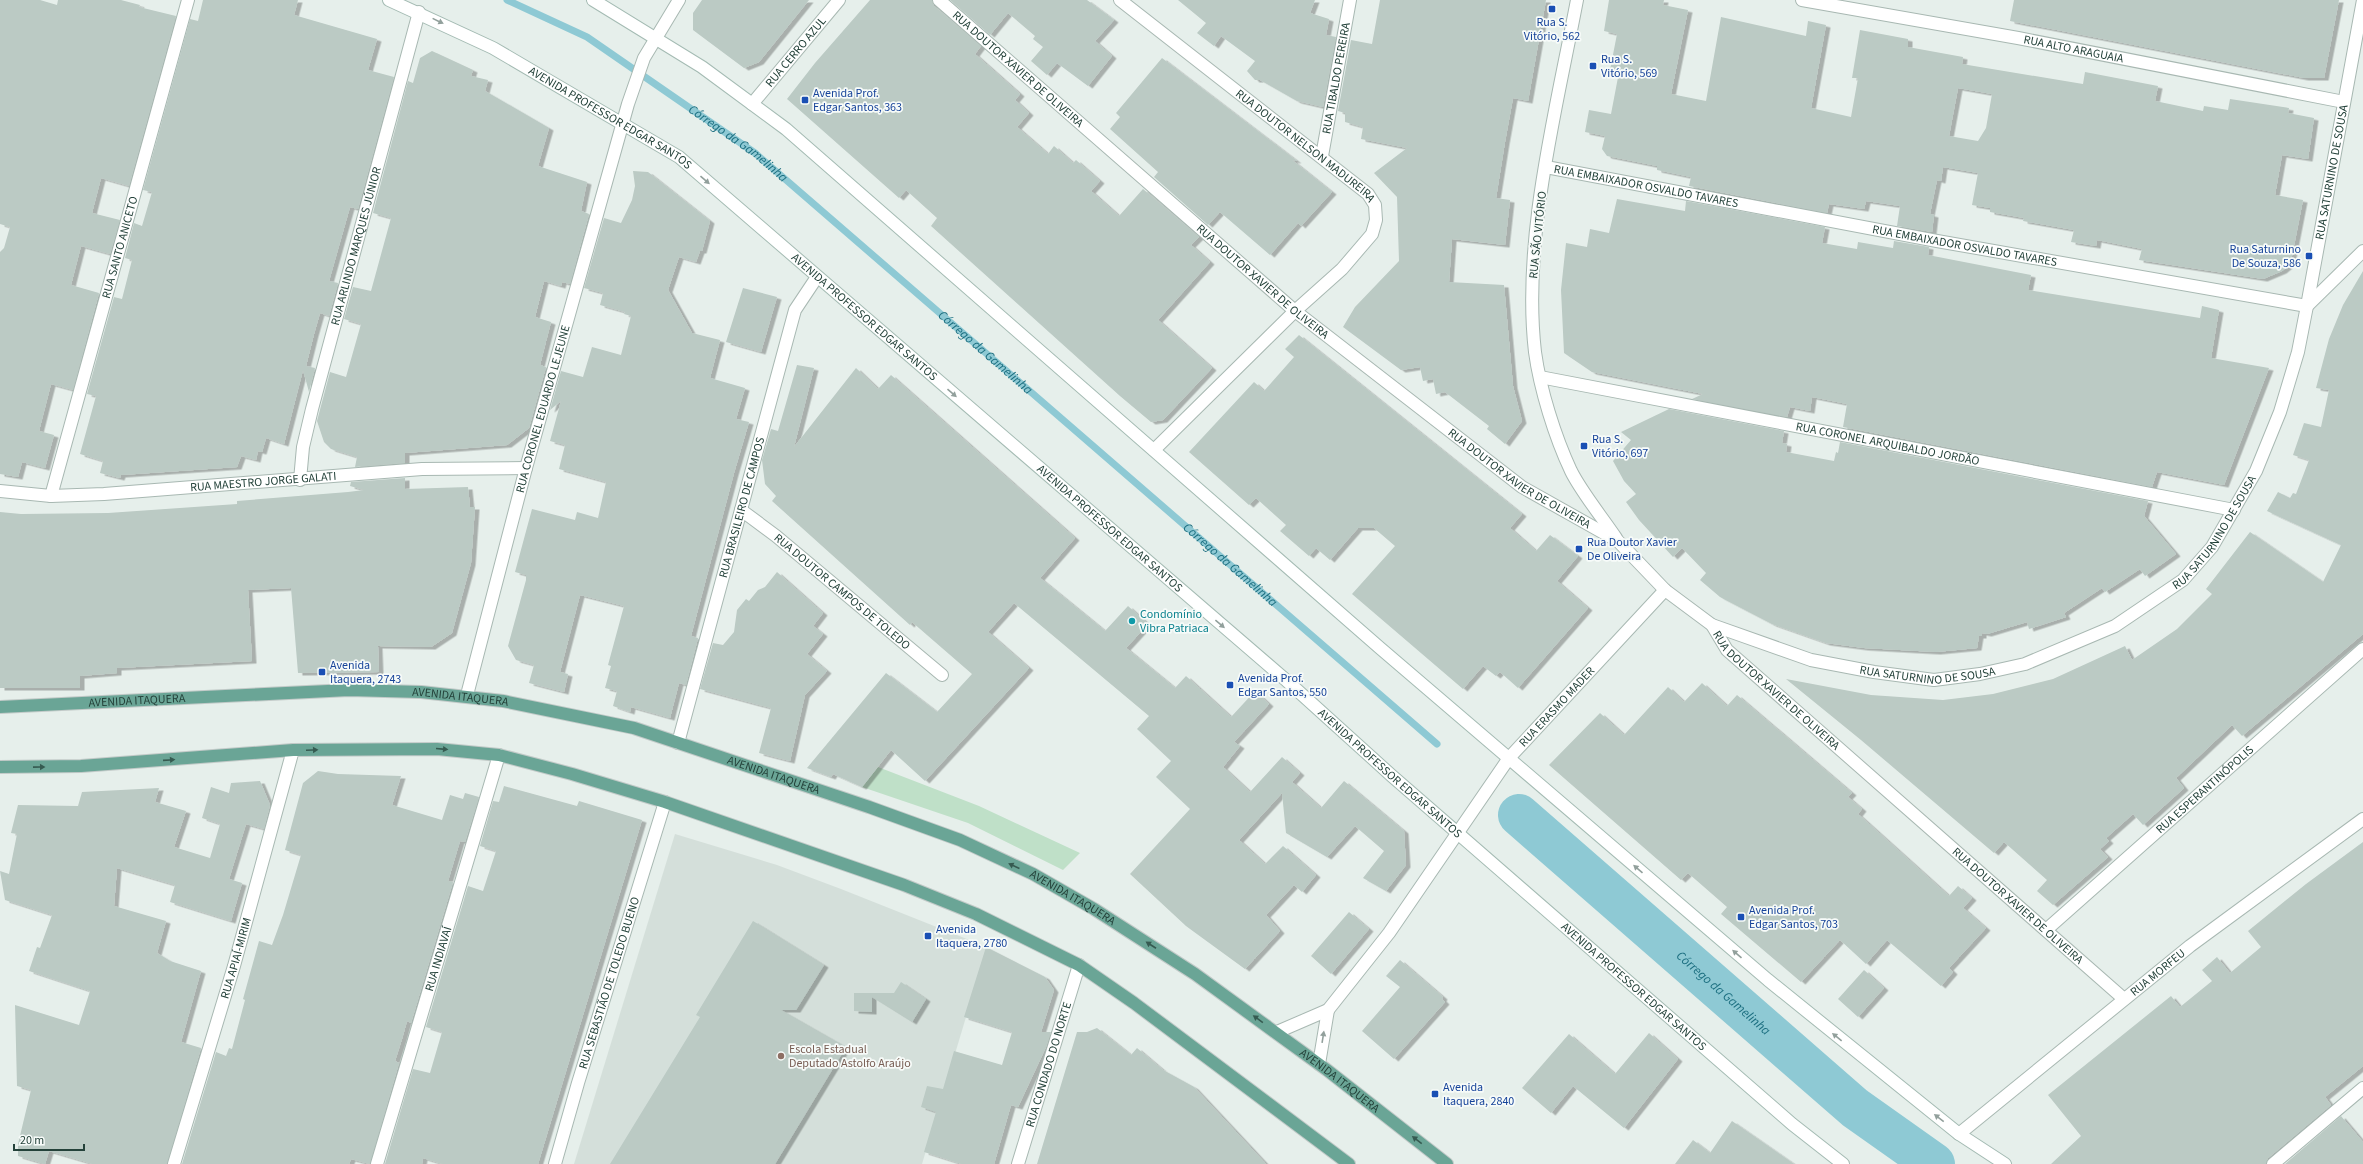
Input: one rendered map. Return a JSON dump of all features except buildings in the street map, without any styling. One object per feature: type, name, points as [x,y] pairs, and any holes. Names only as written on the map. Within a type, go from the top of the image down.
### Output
[{"type":"main road","name":"AVENIDA ITAQUERA","points":[[0,707],[349,690],[466,695],[533,706],[627,726],[678,742],[870,807],[960,840],[1033,874],[1094,909],[1189,970],[1277,1032],[1447,1164]]},
{"type":"main road","points":[[0,767],[81,766],[293,750],[437,749],[499,755],[572,774],[665,802],[904,885],[976,914],[1079,965],[1134,1003],[1349,1164]]},
{"type":"street","name":"RUA SANTO ANICETO","points":[[52,496],[188,0]]},
{"type":"street","name":"AVENIDA PROFESSOR EDGAR SANTOS","points":[[389,0],[418,12],[493,48],[569,91],[679,157],[1287,681],[1392,776],[1792,1124],[1843,1164]]},
{"type":"street","points":[[593,0],[702,67],[786,129],[1509,758],[1768,980],[1959,1134],[2005,1164]]},
{"type":"street","name":"RUA CORONEL EDUARDO LEJEUNE","points":[[466,695],[526,468],[628,104],[644,58],[655,37],[679,0]]},
{"type":"street","name":"RUA CERRO AZUL","points":[[752,104],[839,0]]},
{"type":"street","name":"RUA DOUTOR XAVIER DE OLIVEIRA","points":[[939,0],[1295,311],[1522,487],[1618,541],[1664,590],[1712,625],[1727,650],[2124,999]]},
{"type":"street","name":"RUA DOUTOR NELSON MADUREIRA","points":[[1120,0],[1322,156],[1368,194],[1374,205],[1376,220],[1372,234],[1342,269],[1295,311],[1154,450]]},
{"type":"street","name":"RUA TIBALDO PEREIRA","points":[[1322,156],[1350,0]]},
{"type":"street","name":"RUA SÃO VITÓRIO","points":[[1540,377],[1532,312],[1533,260],[1546,168],[1577,0]]},
{"type":"street","name":"RUA ALTO ARAGUAIA","points":[[1802,0],[2018,38],[2344,102]]},
{"type":"street","name":"RUA SATURNINO DE SOUSA","points":[[1712,625],[1808,660],[1874,672],[1934,680],[1980,674],[2025,664],[2073,645],[2115,626],[2152,603],[2183,580],[2212,547],[2234,510],[2256,471],[2280,412],[2298,352],[2363,0]]},
{"type":"street","name":"RUA ARLINDO MARQUES JÚNIOR","points":[[300,480],[303,447],[312,409],[418,12]]},
{"type":"street","name":"RUA EMBAIXADOR OSVALDO TAVARES","points":[[1546,168],[1929,240],[2307,306]]},
{"type":"street","points":[[2307,306],[2363,251]]},
{"type":"street","name":"RUA BRASILEIRO DE CAMPOS","points":[[678,742],[795,310],[817,277]]},
{"type":"street","points":[[1540,377],[1555,428],[1571,472],[1618,541]]},
{"type":"street","name":"RUA CORONEL ARQUIBALDO JORDÃO","points":[[1540,377],[2234,510]]},
{"type":"street","name":"RUA MAESTRO JORGE GALATI","points":[[0,491],[52,496],[300,480],[422,469],[526,468]]},
{"type":"street","name":"RUA DOUTOR CAMPOS DE TOLEDO","points":[[741,510],[776,536],[942,675]]},
{"type":"street","name":"RUA ERASMO MADER","points":[[1328,1010],[1389,933],[1429,877],[1457,831],[1509,758],[1664,590]]},
{"type":"street","name":"RUA ESPERANTINÓPOLIS","points":[[2046,930],[2363,649]]},
{"type":"street","name":"RUA APIAÍ-MIRIM","points":[[174,1164],[234,966],[293,750]]},
{"type":"street","name":"RUA INDIAVAÍ","points":[[377,1164],[499,755]]},
{"type":"street","name":"RUA SEBASTIÃO DE TOLEDO BUENO","points":[[555,1164],[578,1083],[665,802]]},
{"type":"street","name":"RUA MORFEU","points":[[1959,1134],[2196,942],[2363,819]]},
{"type":"street","name":"RUA CONDADO DO NORTE","points":[[1018,1164],[1079,965]]},
{"type":"street","points":[[1277,1032],[1328,1010]]},
{"type":"street","points":[[1319,1064],[1328,1010]]},
{"type":"street","points":[[2273,1164],[2363,1088]]},
{"type":"shaded area","name":"Escola Estadual Deputado Astolfo Araújo","points":[[675,834],[777,865],[987,947],[922,1164],[574,1164]]},
{"type":"green space","points":[[878,767],[979,806],[1080,853],[1063,870],[968,823],[862,787]]},
{"type":"waterway","name":"Córrego da Gamelinha","points":[[507,0],[587,37],[755,153],[1437,744]]},
{"type":"waterway","name":"Córrego da Gamelinha","points":[[1519,815],[1855,1108],[1934,1164]]},
{"type":"place","name":"Rua S. Vitório, 562","points":[[1552,9]]},
{"type":"place","name":"Rua S. Vitório, 569","points":[[1593,66]]},
{"type":"place","name":"Avenida Prof. Edgar Santos, 363","points":[[805,100]]},
{"type":"place","name":"Rua Saturnino De Souza, 586","points":[[2309,256]]},
{"type":"place","name":"Rua S. Vitório, 697","points":[[1584,446]]},
{"type":"place","name":"Rua Doutor Xavier De Oliveira","points":[[1579,549]]},
{"type":"place","name":"Condomínio Vibra Patriaca","points":[[1132,621]]},
{"type":"place","name":"Avenida Itaquera, 2743","points":[[322,672]]},
{"type":"place","name":"Avenida Prof. Edgar Santos, 550","points":[[1230,685]]},
{"type":"place","name":"Avenida Prof. Edgar Santos, 703","points":[[1741,917]]},
{"type":"place","name":"Avenida Itaquera, 2780","points":[[928,936]]},
{"type":"place","name":"Escola Estadual Deputado Astolfo Araújo","points":[[781,1056]]},
{"type":"place","name":"Avenida Itaquera, 2840","points":[[1435,1094]]}]
